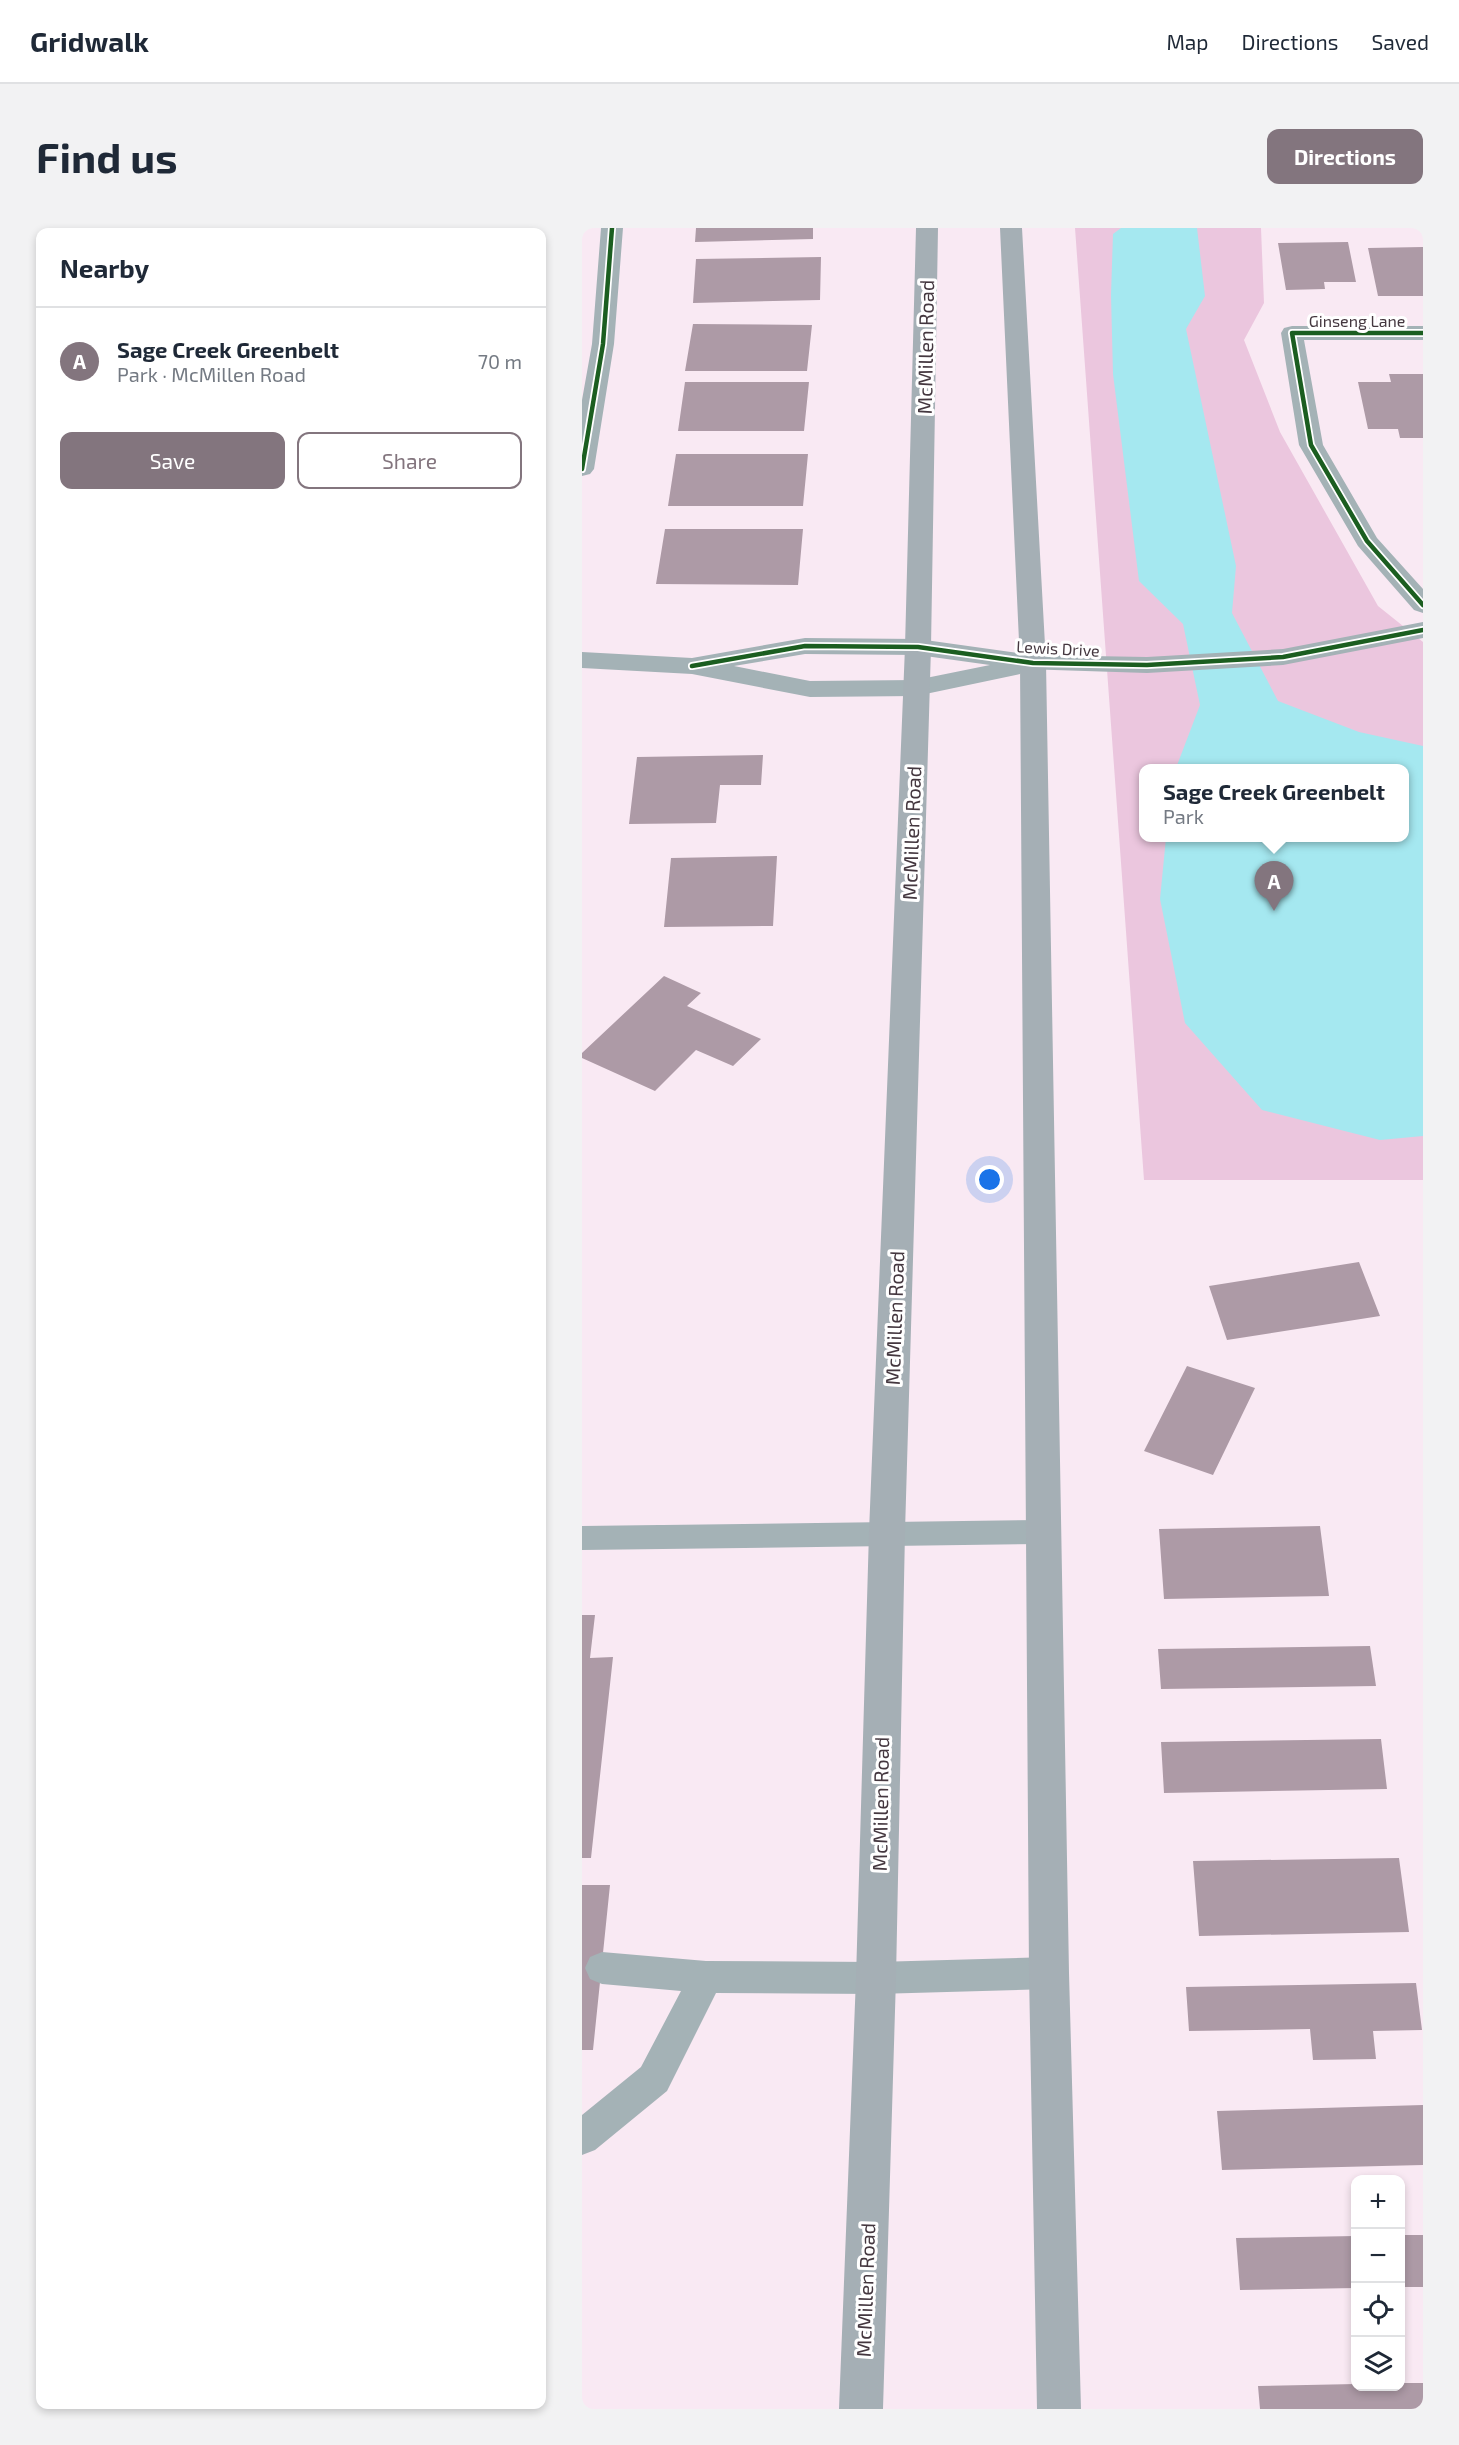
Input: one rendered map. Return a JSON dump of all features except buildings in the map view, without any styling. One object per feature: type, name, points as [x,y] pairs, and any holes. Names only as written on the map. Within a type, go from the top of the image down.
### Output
[{"type":"main road","name":"McMillen Road","points":[[861,2409],[876,1977],[887,1532],[918,647],[927,228]]},
{"type":"main road","points":[[1011,228],[1033,663],[1049,1973],[1059,2409]]},
{"type":"street","points":[[582,469],[603,344],[612,228]]},
{"type":"street","name":"Ginseng Lane","points":[[1423,333],[1292,333],[1311,445],[1367,541],[1423,605]]},
{"type":"street","name":"Lewis Drive","points":[[692,666],[805,646],[918,647],[1033,663],[1147,665],[1284,657],[1423,630]]},
{"type":"street","name":"Lewis Drive","points":[[582,660],[692,666],[810,689],[915,688],[1033,663]]},
{"type":"lane","points":[[582,1538],[887,1532],[1043,1532]]},
{"type":"lane","points":[[602,1968],[706,1977],[876,1977],[1049,1973]]},
{"type":"lane","points":[[582,2138],[654,2079],[706,1977]]},
{"type":"shaded area","points":[[1075,228],[1261,228],[1264,303],[1244,340],[1280,432],[1378,606],[1423,642],[1423,1180],[1144,1180]]},
{"type":"water","points":[[1121,228],[1197,228],[1205,296],[1186,329],[1236,566],[1232,613],[1278,701],[1359,732],[1423,746],[1423,1136],[1380,1140],[1262,1110],[1185,1023],[1160,899],[1166,842],[1409,842],[1409,764],[1178,764],[1200,705],[1183,624],[1139,581],[1113,374],[1111,295],[1113,234]]},
{"type":"cycle path","points":[[582,469],[603,344],[612,228]]},
{"type":"cycle path","points":[[1423,333],[1292,333],[1311,445],[1367,541],[1423,605]]},
{"type":"cycle path","points":[[692,666],[805,646],[918,647],[1033,663],[1147,665],[1283,657],[1423,630]]},
{"type":"place","name":"Sage Creek Greenbelt","points":[[1274,911]]}]
